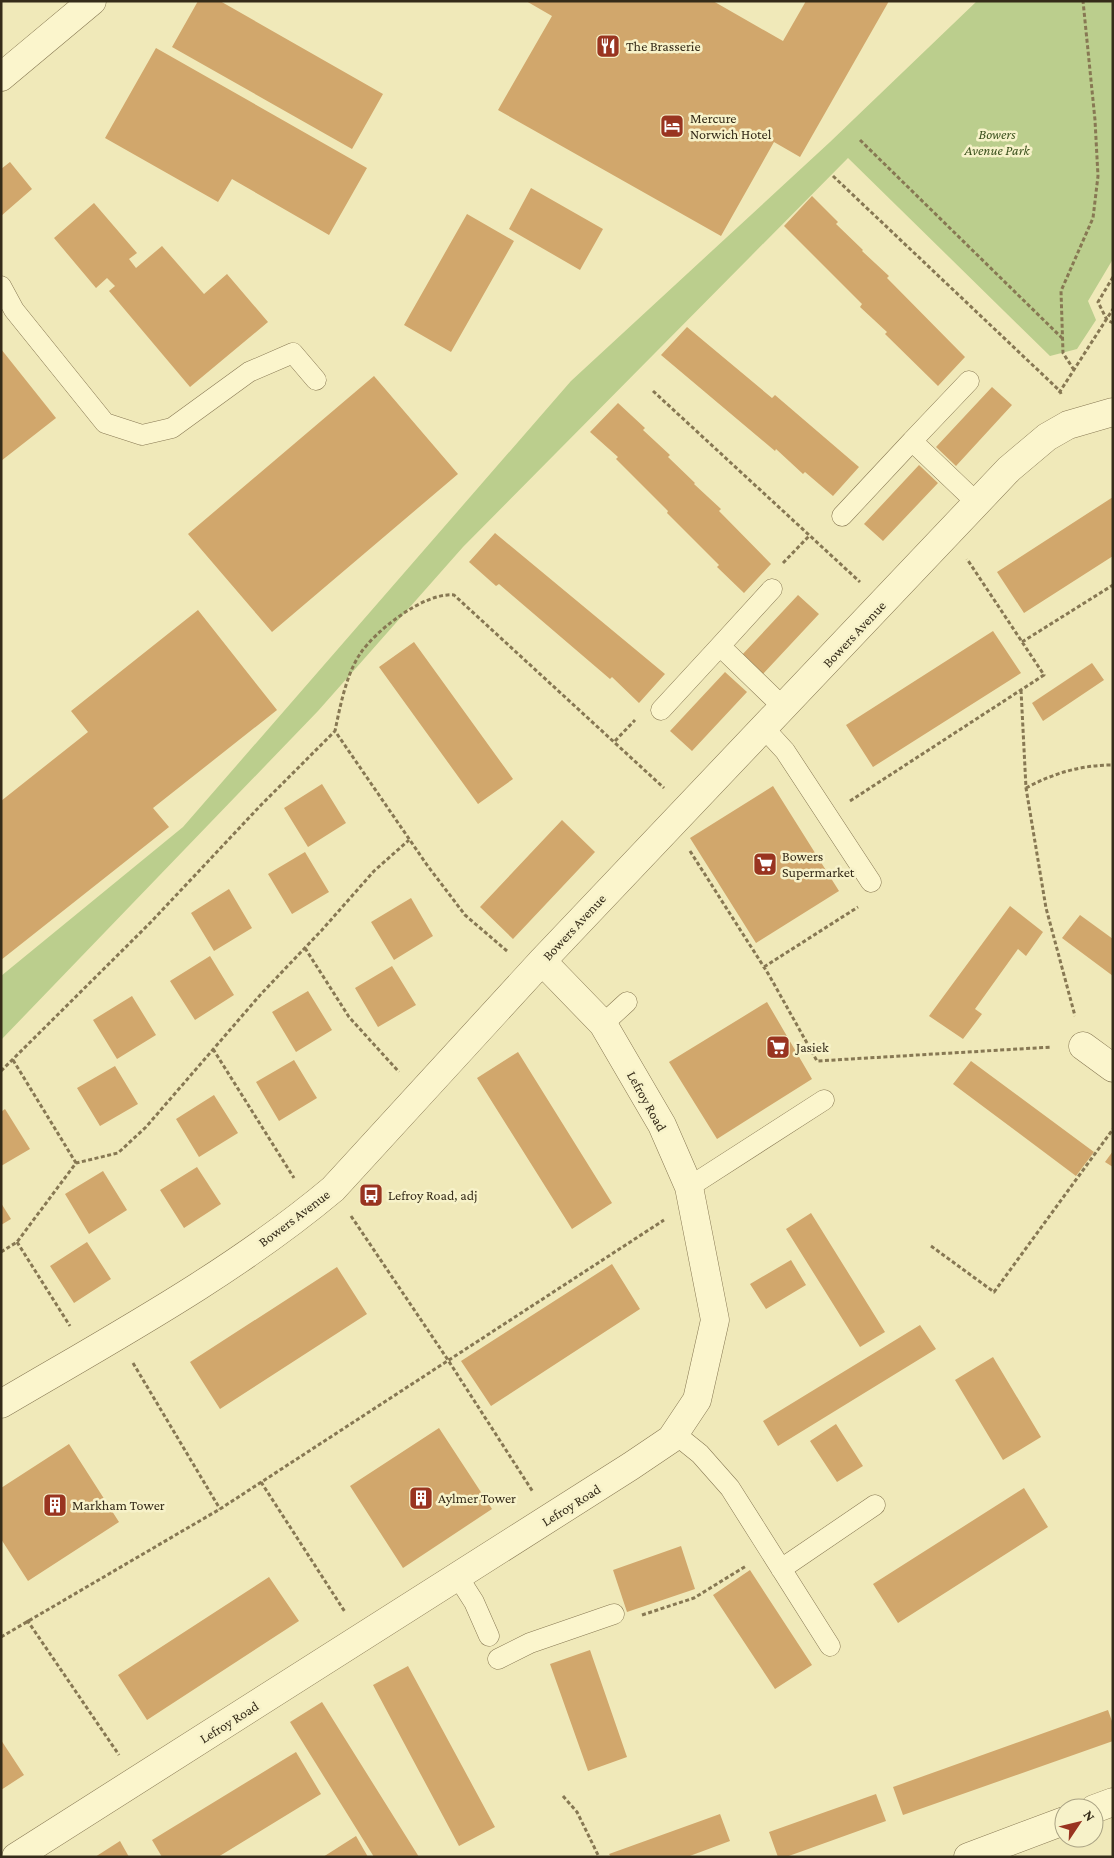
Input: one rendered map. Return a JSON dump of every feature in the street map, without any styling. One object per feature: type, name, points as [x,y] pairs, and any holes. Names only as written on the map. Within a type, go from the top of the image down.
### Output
[{"type":"street","points":[[1,77],[92,1]]},
{"type":"street","name":"Bowers Avenue","points":[[1,1404],[117,1336],[208,1279],[323,1197],[422,1093],[536,967],[1009,469],[1047,437],[1068,425],[1113,412]]},
{"type":"street","name":"Lefroy Road","points":[[16,1857],[631,1466],[671,1439],[698,1400],[715,1320],[690,1195],[662,1125],[603,1024],[536,967]]},
{"type":"street","points":[[1083,1046],[1113,1068]]},
{"type":"street","points":[[968,1857],[1054,1825]]},
{"type":"lane","points":[[1,286],[14,310],[104,422],[142,435],[172,428],[250,372],[293,353],[316,380]]},
{"type":"lane","points":[[842,516],[968,381]]},
{"type":"lane","points":[[912,441],[977,502]]},
{"type":"lane","points":[[660,710],[772,589]]},
{"type":"lane","points":[[720,646],[784,708]]},
{"type":"lane","points":[[764,728],[785,751],[829,815],[871,882]]},
{"type":"lane","points":[[603,1024],[627,1002]]},
{"type":"lane","points":[[690,1195],[824,1100]]},
{"type":"lane","points":[[674,1433],[700,1454],[730,1488],[830,1646]]},
{"type":"lane","points":[[781,1569],[875,1505]]},
{"type":"lane","points":[[458,1577],[474,1602],[489,1636]]},
{"type":"lane","points":[[498,1659],[530,1643],[614,1614]]},
{"type":"path","points":[[1074,370],[1063,353],[1061,291],[1093,218],[1098,176],[1094,110],[1083,1]]},
{"type":"path","points":[[860,140],[1063,338]]},
{"type":"path","points":[[833,176],[1060,391],[1113,309]]},
{"type":"path","points":[[1113,277],[1098,302],[1107,320],[1113,323]]},
{"type":"path","points":[[653,391],[882,603]]},
{"type":"path","points":[[829,815],[1044,675],[950,533]]},
{"type":"path","points":[[772,589],[773,573],[810,535]]},
{"type":"path","points":[[1022,642],[1113,585]]},
{"type":"path","points":[[1,1071],[151,922],[261,805],[335,731],[341,700],[359,655],[384,629],[420,604],[444,594],[454,595],[677,818],[683,839],[764,967],[816,1061],[1083,1046],[1046,908],[1026,788],[1022,690]]},
{"type":"path","points":[[335,731],[410,840],[466,915],[536,967]]},
{"type":"path","points":[[1026,788],[1047,776],[1080,767],[1113,765]]},
{"type":"path","points":[[1,1252],[17,1242],[76,1163],[118,1153],[166,1105],[213,1049],[374,871],[410,840]]},
{"type":"path","points":[[764,967],[878,894],[871,882]]},
{"type":"path","points":[[305,948],[349,1017],[386,1060],[422,1093]]},
{"type":"path","points":[[213,1049],[286,1167],[323,1197],[448,1360],[549,1518]]},
{"type":"path","points":[[13,1060],[76,1163]]},
{"type":"path","points":[[932,1246],[994,1292],[1113,1129]]},
{"type":"path","points":[[1,1637],[27,1620],[220,1509],[448,1360],[690,1195]]},
{"type":"path","points":[[17,1242],[88,1353]]},
{"type":"path","points":[[117,1336],[220,1509]]},
{"type":"path","points":[[261,1482],[361,1638]]},
{"type":"path","points":[[614,1614],[627,1620],[694,1598],[769,1549]]},
{"type":"path","points":[[27,1620],[136,1781]]},
{"type":"path","points":[[563,1796],[577,1812],[599,1857]]},
{"type":"green space","name":"Bowers Avenue Park","points":[[977,1],[1113,1],[1113,259],[1088,301],[1096,320],[1077,349],[1050,356],[848,158],[463,547],[318,711],[1,1040],[1,976],[183,827],[571,381],[830,142]]},
{"type":"building","points":[[198,1],[220,1],[383,94],[352,149],[172,47]]},
{"type":"building","name":"Mercure Norwich Hotel","points":[[526,1],[713,1],[783,41],[806,1],[889,1],[800,157],[774,142],[721,236],[498,110],[552,16]]},
{"type":"building","points":[[156,48],[367,168],[329,235],[232,179],[218,202],[105,138]]},
{"type":"building","points":[[10,162],[32,189],[1,216],[1,169]]},
{"type":"building","points":[[531,188],[603,229],[580,270],[509,229]]},
{"type":"building","points":[[812,196],[838,222],[836,224],[889,276],[887,278],[965,357],[938,386],[885,334],[887,332],[860,307],[862,304],[784,226]]},
{"type":"building","points":[[94,203],[137,253],[129,259],[136,268],[162,246],[204,294],[227,274],[268,322],[190,387],[109,291],[115,286],[107,278],[96,288],[54,238]]},
{"type":"building","points":[[467,214],[514,241],[451,352],[404,325]]},
{"type":"building","points":[[687,327],[772,398],[775,395],[859,467],[833,496],[805,472],[803,474],[776,449],[775,451],[661,355]]},
{"type":"building","points":[[1,349],[56,418],[1,461]]},
{"type":"building","points":[[374,376],[458,474],[272,632],[188,534]]},
{"type":"building","points":[[992,387],[1012,405],[956,466],[936,447]]},
{"type":"building","points":[[618,403],[645,428],[643,430],[670,455],[668,457],[721,509],[719,511],[771,564],[744,593],[717,567],[719,565],[667,513],[668,511],[616,459],[618,457],[590,432]]},
{"type":"building","points":[[919,465],[938,483],[883,541],[864,524]]},
{"type":"building","points":[[1113,497],[1113,556],[1024,613],[997,572]]},
{"type":"building","points":[[495,533],[665,674],[639,703],[612,677],[610,679],[499,584],[496,586],[469,562]]},
{"type":"building","points":[[798,595],[819,614],[762,675],[741,656]]},
{"type":"building","points":[[198,610],[277,710],[153,808],[169,827],[1,960],[1,801],[88,732],[71,711]]},
{"type":"building","points":[[993,631],[1021,673],[873,767],[846,725]]},
{"type":"building","points":[[414,642],[513,779],[478,804],[379,667]]},
{"type":"building","points":[[1092,663],[1104,680],[1043,721],[1032,703]]},
{"type":"building","points":[[725,672],[747,692],[692,751],[670,731]]},
{"type":"building","points":[[322,784],[346,823],[308,847],[284,808]]},
{"type":"building","name":"Bowers Supermarket","points":[[773,786],[839,891],[756,943],[690,838]]},
{"type":"building","points":[[562,820],[595,852],[513,939],[480,907]]},
{"type":"building","points":[[305,852],[329,892],[292,914],[268,874]]},
{"type":"building","points":[[229,889],[252,928],[214,951],[191,913]]},
{"type":"building","points":[[411,898],[433,936],[394,960],[371,922]]},
{"type":"building","points":[[1010,906],[1043,932],[1026,956],[1018,949],[975,1009],[982,1014],[963,1039],[929,1016]]},
{"type":"building","points":[[1080,915],[1113,939],[1113,976],[1062,938]]},
{"type":"building","points":[[210,956],[234,995],[195,1020],[170,981]]},
{"type":"building","points":[[392,966],[416,1005],[378,1027],[355,988]]},
{"type":"building","points":[[308,991],[332,1030],[296,1052],[272,1012]]},
{"type":"building","points":[[132,996],[156,1035],[117,1059],[93,1020]]},
{"type":"building","points":[[767,1002],[812,1079],[717,1139],[669,1062]]},
{"type":"building","points":[[518,1052],[612,1203],[572,1229],[477,1078]]},
{"type":"building","points":[[294,1060],[317,1098],[279,1121],[256,1082]]},
{"type":"building","points":[[971,1061],[1094,1152],[1076,1176],[953,1084]]},
{"type":"building","points":[[115,1066],[138,1104],[100,1126],[77,1088]]},
{"type":"building","points":[[214,1095],[238,1133],[199,1157],[176,1119]]},
{"type":"building","points":[[5,1109],[30,1149],[1,1166],[1,1112]]},
{"type":"building","points":[[1113,1151],[1113,1167],[1105,1162]]},
{"type":"building","points":[[197,1167],[221,1204],[184,1228],[160,1190]]},
{"type":"building","points":[[103,1171],[127,1210],[89,1234],[65,1194]]},
{"type":"building","points":[[1,1203],[11,1219],[1,1225]]},
{"type":"building","points":[[811,1213],[885,1332],[860,1347],[786,1229]]},
{"type":"building","points":[[87,1242],[111,1279],[74,1303],[50,1266]]},
{"type":"building","points":[[791,1260],[806,1285],[766,1309],[750,1284]]},
{"type":"building","points":[[612,1264],[640,1309],[491,1406],[461,1361]]},
{"type":"building","points":[[337,1267],[367,1314],[220,1409],[190,1362]]},
{"type":"building","points":[[920,1325],[936,1349],[778,1446],[763,1421]]},
{"type":"building","points":[[993,1357],[1041,1437],[1003,1460],[955,1380]]},
{"type":"building","points":[[836,1424],[863,1466],[837,1482],[810,1441]]},
{"type":"building","name":"Aylmer Tower","points":[[439,1428],[492,1509],[403,1568],[350,1486]]},
{"type":"building","name":"Markham Tower","points":[[69,1444],[119,1522],[28,1581],[1,1539],[1,1488]]},
{"type":"building","points":[[1024,1488],[1048,1527],[898,1623],[873,1584]]},
{"type":"building","points":[[681,1546],[695,1589],[627,1612],[613,1570]]},
{"type":"building","points":[[750,1570],[812,1665],[775,1689],[713,1595]]},
{"type":"building","points":[[269,1577],[299,1621],[147,1720],[118,1675]]},
{"type":"building","points":[[590,1650],[627,1757],[588,1771],[550,1664]]},
{"type":"building","points":[[408,1666],[495,1827],[459,1846],[373,1685]]},
{"type":"building","points":[[322,1702],[419,1857],[374,1857],[290,1722]]},
{"type":"building","points":[[1108,1710],[1113,1724],[1113,1741],[903,1815],[893,1787]]},
{"type":"building","points":[[1,1740],[24,1775],[1,1790]]},
{"type":"building","points":[[296,1752],[321,1794],[218,1857],[162,1857],[152,1840]]},
{"type":"building","points":[[876,1794],[886,1821],[786,1857],[778,1857],[769,1832]]},
{"type":"building","points":[[720,1814],[730,1841],[687,1857],[611,1857],[609,1854]]},
{"type":"building","points":[[356,1836],[368,1857],[323,1857]]},
{"type":"building","points":[[120,1841],[129,1857],[95,1857]]},
{"type":"place","name":"The Brasserie","points":[[608,46]]},
{"type":"place","name":"Mercure Norwich Hotel","points":[[672,126]]},
{"type":"place","name":"Bowers Supermarket","points":[[765,864]]},
{"type":"place","name":"Jasiek","points":[[778,1047]]},
{"type":"place","name":"Lefroy Road, adj","points":[[371,1195]]},
{"type":"place","name":"Aylmer Tower","points":[[421,1498]]},
{"type":"place","name":"Markham Tower","points":[[55,1505]]}]
